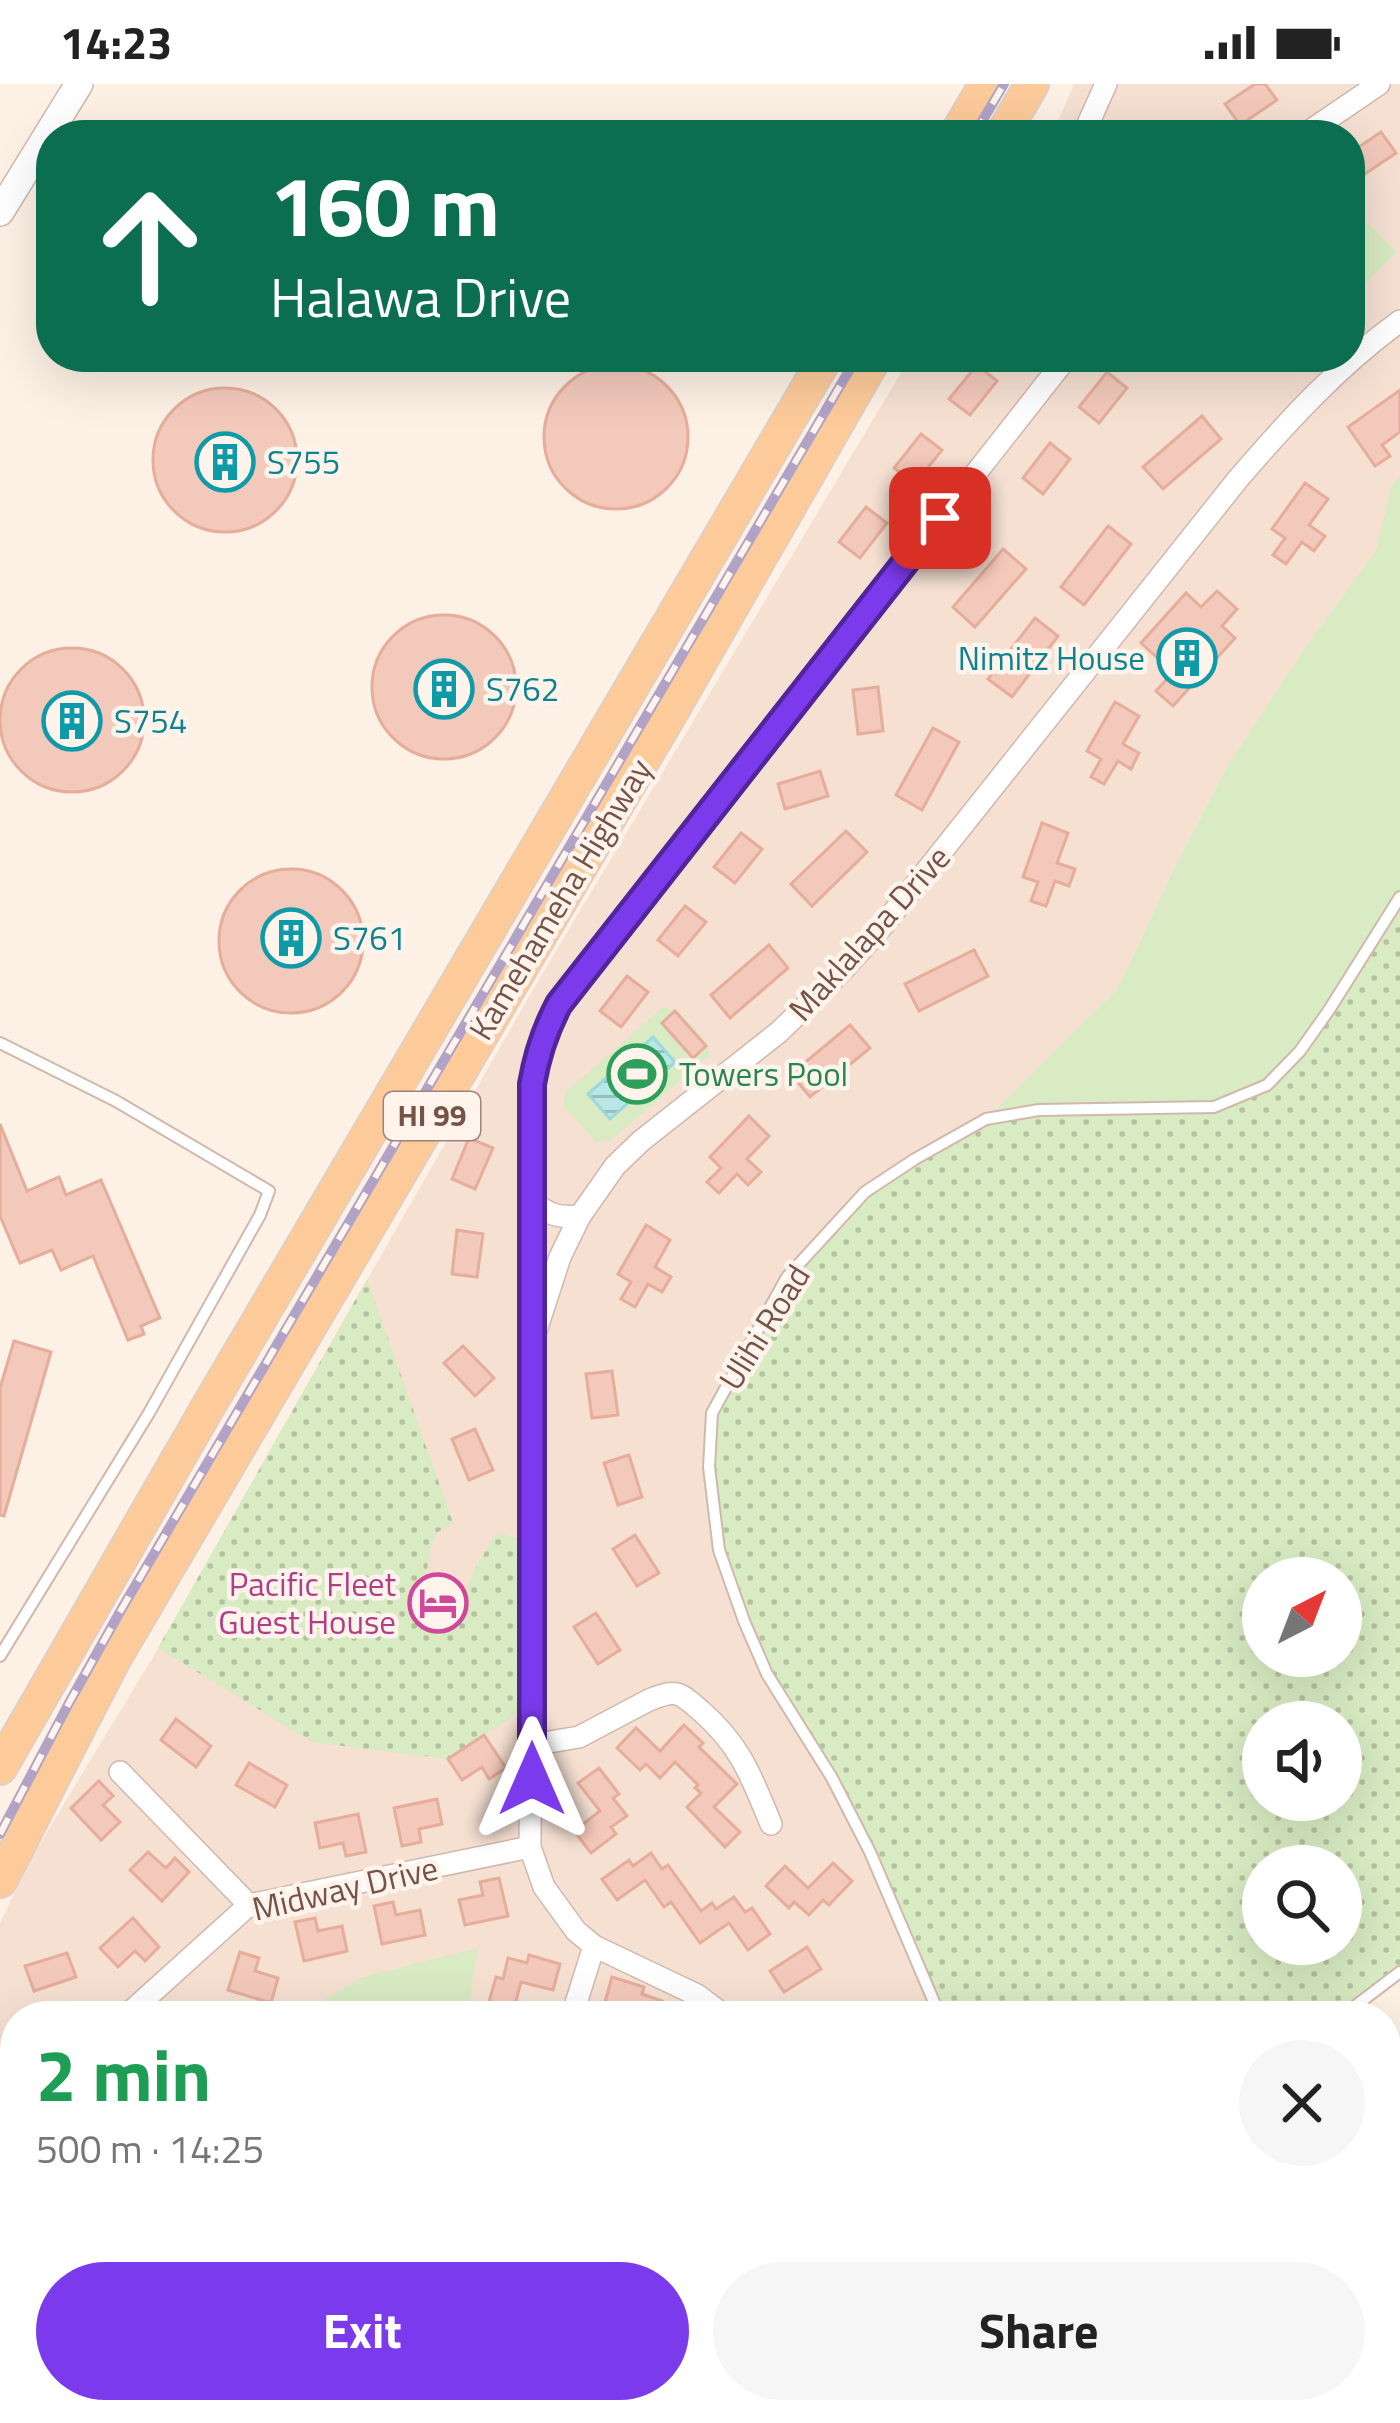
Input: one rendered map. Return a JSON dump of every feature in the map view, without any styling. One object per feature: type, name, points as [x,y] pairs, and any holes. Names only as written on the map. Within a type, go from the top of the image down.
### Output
[{"type":"main road","points":[[965,120],[986,84]]},
{"type":"main road","points":[[1012,120],[1032,84]]},
{"type":"main road","name":"Kamehameha Highway","points":[[0,1768],[817,372]]},
{"type":"main road","name":"Kamehameha Highway","points":[[0,1880],[114,1659],[866,372]]},
{"type":"street","points":[[58,120],[80,84]]},
{"type":"street","points":[[1090,120],[1106,84]]},
{"type":"street","points":[[1326,120],[1379,84]]},
{"type":"street","points":[[0,212],[36,154]]},
{"type":"street","name":"Maklalapa Drive","points":[[1365,350],[1400,322]]},
{"type":"street","points":[[533,1340],[532,1084],[546,1029],[559,1004],[1055,372]]},
{"type":"street","name":"Maklalapa Drive","points":[[705,2001],[593,1946],[553,1902],[530,1847],[533,1340],[560,1257],[580,1216],[615,1166],[779,1032],[886,923],[1238,479],[1288,420],[1338,372]]},
{"type":"street","points":[[532,1200],[555,1216],[580,1216]]},
{"type":"street","points":[[532,1745],[579,1737],[649,1700],[676,1694],[728,1736],[744,1759],[771,1824]]},
{"type":"street","points":[[121,1772],[249,1905]]},
{"type":"street","name":"Midway Drive","points":[[143,2001],[249,1905],[530,1847]]},
{"type":"street","points":[[576,2001],[593,1946]]},
{"type":"lane","name":"Ulihi Road","points":[[934,2001],[870,1852],[832,1778],[767,1674],[744,1621],[719,1550],[709,1467],[712,1413],[787,1277],[865,1192],[986,1119],[1039,1110],[1214,1107],[1268,1085],[1329,1010],[1400,897]]},
{"type":"lane","points":[[0,1043],[116,1101],[269,1192],[149,1413],[0,1656]]},
{"type":"lane","points":[[1362,2001],[1400,1972]]},
{"type":"shaded area","points":[[1074,84],[1400,84],[1400,475],[1391,486],[1376,550],[1227,767],[1118,988],[986,1119],[832,1778],[933,2001],[0,2001],[0,1923],[30,1860],[179,1614],[531,993],[901,372],[1365,372],[1365,120],[1058,120]]},
{"type":"green space","points":[[1365,224],[1397,252],[1365,284]]},
{"type":"green space","points":[[1400,475],[1400,897],[1329,1010],[1267,1085],[1214,1107],[1039,1110],[986,1119],[1118,988],[1227,767],[1376,550],[1391,486]]},
{"type":"green space","points":[[1400,897],[1400,1972],[1362,2001],[934,2001],[870,1852],[767,1674],[719,1550],[709,1467],[712,1413],[787,1277],[865,1192],[915,1159]]},
{"type":"green space","name":"Towers Pool","points":[[663,1007],[692,1025],[710,1055],[611,1140],[596,1142],[563,1105],[565,1093]]},
{"type":"green space","points":[[367,1279],[453,1523],[436,1533],[426,1577],[411,1610],[450,1628],[478,1563],[497,1533],[533,1542],[532,1704],[448,1759],[312,1742],[158,1648]]},
{"type":"green space","points":[[478,1948],[469,2001],[323,2001],[362,1977]]},
{"type":"water","points":[[653,1037],[675,1062],[610,1119],[588,1094]]},
{"type":"building","points":[[1255,84],[1265,84],[1277,100],[1247,120],[1236,120],[1225,104]]},
{"type":"building","points":[[1381,132],[1396,153],[1365,174],[1365,143]]},
{"type":"building","points":[[585,372],[647,372],[676,397],[687,423],[687,451],[676,477],[656,497],[630,508],[602,508],[576,497],[556,477],[545,451],[549,409],[565,386]]},
{"type":"building","points":[[971,372],[986,372],[997,381],[970,415],[949,399]]},
{"type":"building","points":[[1107,372],[1127,388],[1099,423],[1079,407]]},
{"type":"building","name":"S755","points":[[225,388],[253,393],[276,409],[292,432],[297,460],[292,488],[276,511],[253,527],[225,532],[197,527],[174,511],[158,488],[153,460],[158,432],[174,409],[197,393]]},
{"type":"building","points":[[1400,390],[1400,432],[1382,445],[1390,456],[1375,466],[1348,427]]},
{"type":"building","points":[[1202,416],[1221,439],[1163,489],[1143,467]]},
{"type":"building","points":[[921,434],[942,450],[915,484],[894,468]]},
{"type":"building","points":[[1050,443],[1070,459],[1043,494],[1023,478]]},
{"type":"building","points":[[1305,483],[1328,499],[1309,525],[1325,536],[1314,551],[1302,542],[1286,564],[1273,555],[1285,538],[1272,529]]},
{"type":"building","points":[[866,507],[887,523],[860,558],[839,542]]},
{"type":"building","points":[[1108,526],[1131,544],[1084,605],[1061,587]]},
{"type":"building","points":[[1003,549],[1026,569],[975,627],[953,607]]},
{"type":"building","name":"Nimitz House","points":[[1217,591],[1237,609],[1222,626],[1235,638],[1173,706],[1156,691],[1173,672],[1141,643],[1186,593],[1201,607]]},
{"type":"building","name":"S762","points":[[444,615],[472,620],[495,636],[511,659],[516,687],[511,715],[495,738],[472,754],[444,759],[416,754],[393,738],[377,715],[372,687],[377,659],[393,636],[416,620]]},
{"type":"building","points":[[1035,618],[1058,636],[1012,697],[988,679]]},
{"type":"building","name":"S754","points":[[72,648],[100,653],[123,669],[139,692],[144,720],[139,748],[123,771],[100,787],[72,792],[44,787],[21,771],[5,748],[0,720],[5,692],[21,669],[44,653]]},
{"type":"building","points":[[878,687],[883,731],[858,734],[853,690]]},
{"type":"building","points":[[1115,702],[1139,716],[1123,744],[1139,753],[1131,769],[1118,761],[1104,784],[1091,777],[1101,759],[1087,751]]},
{"type":"building","points":[[933,728],[959,742],[922,810],[896,795]]},
{"type":"building","points":[[820,771],[828,796],[785,809],[778,784]]},
{"type":"building","points":[[1042,823],[1068,833],[1057,863],[1075,869],[1069,886],[1055,881],[1046,906],[1031,901],[1038,882],[1023,877]]},
{"type":"building","points":[[846,831],[867,852],[812,906],[791,884]]},
{"type":"building","points":[[741,833],[762,849],[735,883],[714,867]]},
{"type":"building","name":"S761","points":[[291,869],[319,874],[342,890],[358,913],[363,941],[358,969],[342,992],[319,1008],[291,1013],[263,1008],[240,992],[224,969],[219,941],[224,913],[240,890],[263,874]]},
{"type":"building","points":[[685,906],[706,922],[678,956],[658,940]]},
{"type":"building","points":[[769,945],[788,968],[730,1018],[711,995]]},
{"type":"building","points":[[974,950],[988,976],[919,1011],[905,984]]},
{"type":"building","points":[[627,976],[648,992],[621,1027],[600,1011]]},
{"type":"building","points":[[675,1011],[706,1046],[693,1058],[662,1023]]},
{"type":"building","points":[[850,1025],[870,1048],[810,1097],[791,1074]]},
{"type":"building","points":[[749,1116],[769,1136],[747,1159],[761,1172],[748,1185],[737,1174],[719,1193],[707,1182],[721,1168],[710,1157]]},
{"type":"building","points":[[0,1124],[27,1191],[59,1177],[66,1195],[101,1180],[160,1318],[141,1326],[144,1334],[128,1340],[93,1256],[61,1270],[52,1250],[20,1263],[0,1216]]},
{"type":"building","points":[[469,1138],[493,1148],[475,1189],[452,1179]]},
{"type":"building","points":[[646,1225],[670,1240],[655,1267],[671,1277],[662,1292],[648,1284],[635,1307],[621,1299],[631,1282],[618,1274]]},
{"type":"building","points":[[457,1230],[483,1234],[477,1277],[452,1274]]},
{"type":"building","points":[[14,1341],[51,1352],[4,1516],[0,1515],[0,1388]]},
{"type":"building","points":[[463,1346],[494,1378],[475,1396],[444,1363]]},
{"type":"building","points":[[612,1371],[618,1415],[592,1418],[586,1374]]},
{"type":"building","points":[[475,1429],[493,1470],[469,1480],[452,1439]]},
{"type":"building","points":[[629,1455],[642,1497],[618,1505],[604,1463]]},
{"type":"building","points":[[635,1535],[659,1573],[637,1586],[613,1549]]},
{"type":"building","name":"Pacific Fleet Guest House","points":[[426,1577],[466,1596],[450,1629],[411,1610]]},
{"type":"building","points":[[596,1613],[620,1650],[598,1664],[574,1627]]},
{"type":"building","points":[[176,1719],[211,1746],[196,1767],[161,1740]]},
{"type":"building","points":[[684,1725],[737,1784],[714,1807],[740,1832],[725,1847],[687,1807],[701,1793],[675,1762],[660,1778],[646,1764],[640,1770],[617,1748],[636,1728],[660,1751]]},
{"type":"building","points":[[484,1735],[506,1768],[489,1779],[482,1767],[462,1780],[448,1759]]},
{"type":"building","points":[[249,1763],[287,1785],[275,1807],[236,1785]]},
{"type":"building","points":[[599,1768],[619,1794],[613,1798],[627,1816],[611,1827],[616,1834],[591,1853],[574,1831],[600,1811],[578,1783]]},
{"type":"building","points":[[99,1781],[113,1796],[103,1805],[120,1822],[101,1840],[71,1808]]},
{"type":"building","points":[[437,1799],[442,1824],[419,1829],[421,1842],[402,1846],[394,1808]]},
{"type":"building","points":[[358,1814],[366,1852],[346,1856],[343,1843],[320,1848],[315,1823]]},
{"type":"building","points":[[148,1852],[166,1868],[175,1858],[189,1872],[162,1901],[130,1870]]},
{"type":"building","points":[[651,1853],[662,1869],[668,1865],[701,1911],[712,1903],[716,1909],[734,1897],[745,1912],[752,1908],[770,1934],[748,1950],[729,1923],[700,1943],[671,1902],[664,1907],[645,1880],[617,1900],[602,1879],[629,1860],[633,1866]]},
{"type":"building","points":[[833,1863],[852,1881],[829,1905],[823,1900],[809,1915],[794,1902],[789,1908],[766,1886],[785,1866],[808,1888]]},
{"type":"building","points":[[499,1878],[508,1916],[465,1925],[459,1900],[483,1895],[480,1882]]},
{"type":"building","points":[[393,1902],[396,1915],[420,1910],[425,1935],[382,1944],[374,1906]]},
{"type":"building","points":[[133,1918],[159,1947],[145,1961],[135,1951],[118,1967],[100,1948]]},
{"type":"building","points":[[315,1918],[318,1931],[342,1926],[347,1951],[304,1961],[295,1922]]},
{"type":"building","points":[[807,1947],[821,1969],[784,1992],[770,1971]]},
{"type":"building","points":[[240,1952],[259,1958],[255,1971],[278,1978],[272,2001],[228,1990]]},
{"type":"building","points":[[67,1953],[76,1977],[34,1991],[25,1966]]},
{"type":"building","points":[[529,1955],[560,1964],[553,1990],[521,1982],[516,2001],[489,2001],[496,1977],[503,1979],[508,1958],[527,1963]]},
{"type":"building","points":[[612,1977],[644,1987],[642,1994],[662,2001],[605,2001]]},
{"type":"railway","points":[[983,120],[1004,84]]},
{"type":"railway","points":[[0,1834],[121,1610],[848,372]]},
{"type":"place","name":"S755","points":[[225,462]]},
{"type":"place","name":"Nimitz House","points":[[1187,658]]},
{"type":"place","name":"S762","points":[[444,689]]},
{"type":"place","name":"S754","points":[[72,721]]},
{"type":"place","name":"S761","points":[[291,938]]},
{"type":"place","name":"Towers Pool","points":[[637,1074]]},
{"type":"place","name":"Pacific Fleet Guest House","points":[[438,1603]]},
{"type":"route","points":[[532,1779],[532,1084],[537,1056],[559,1004],[940,518]]}]
